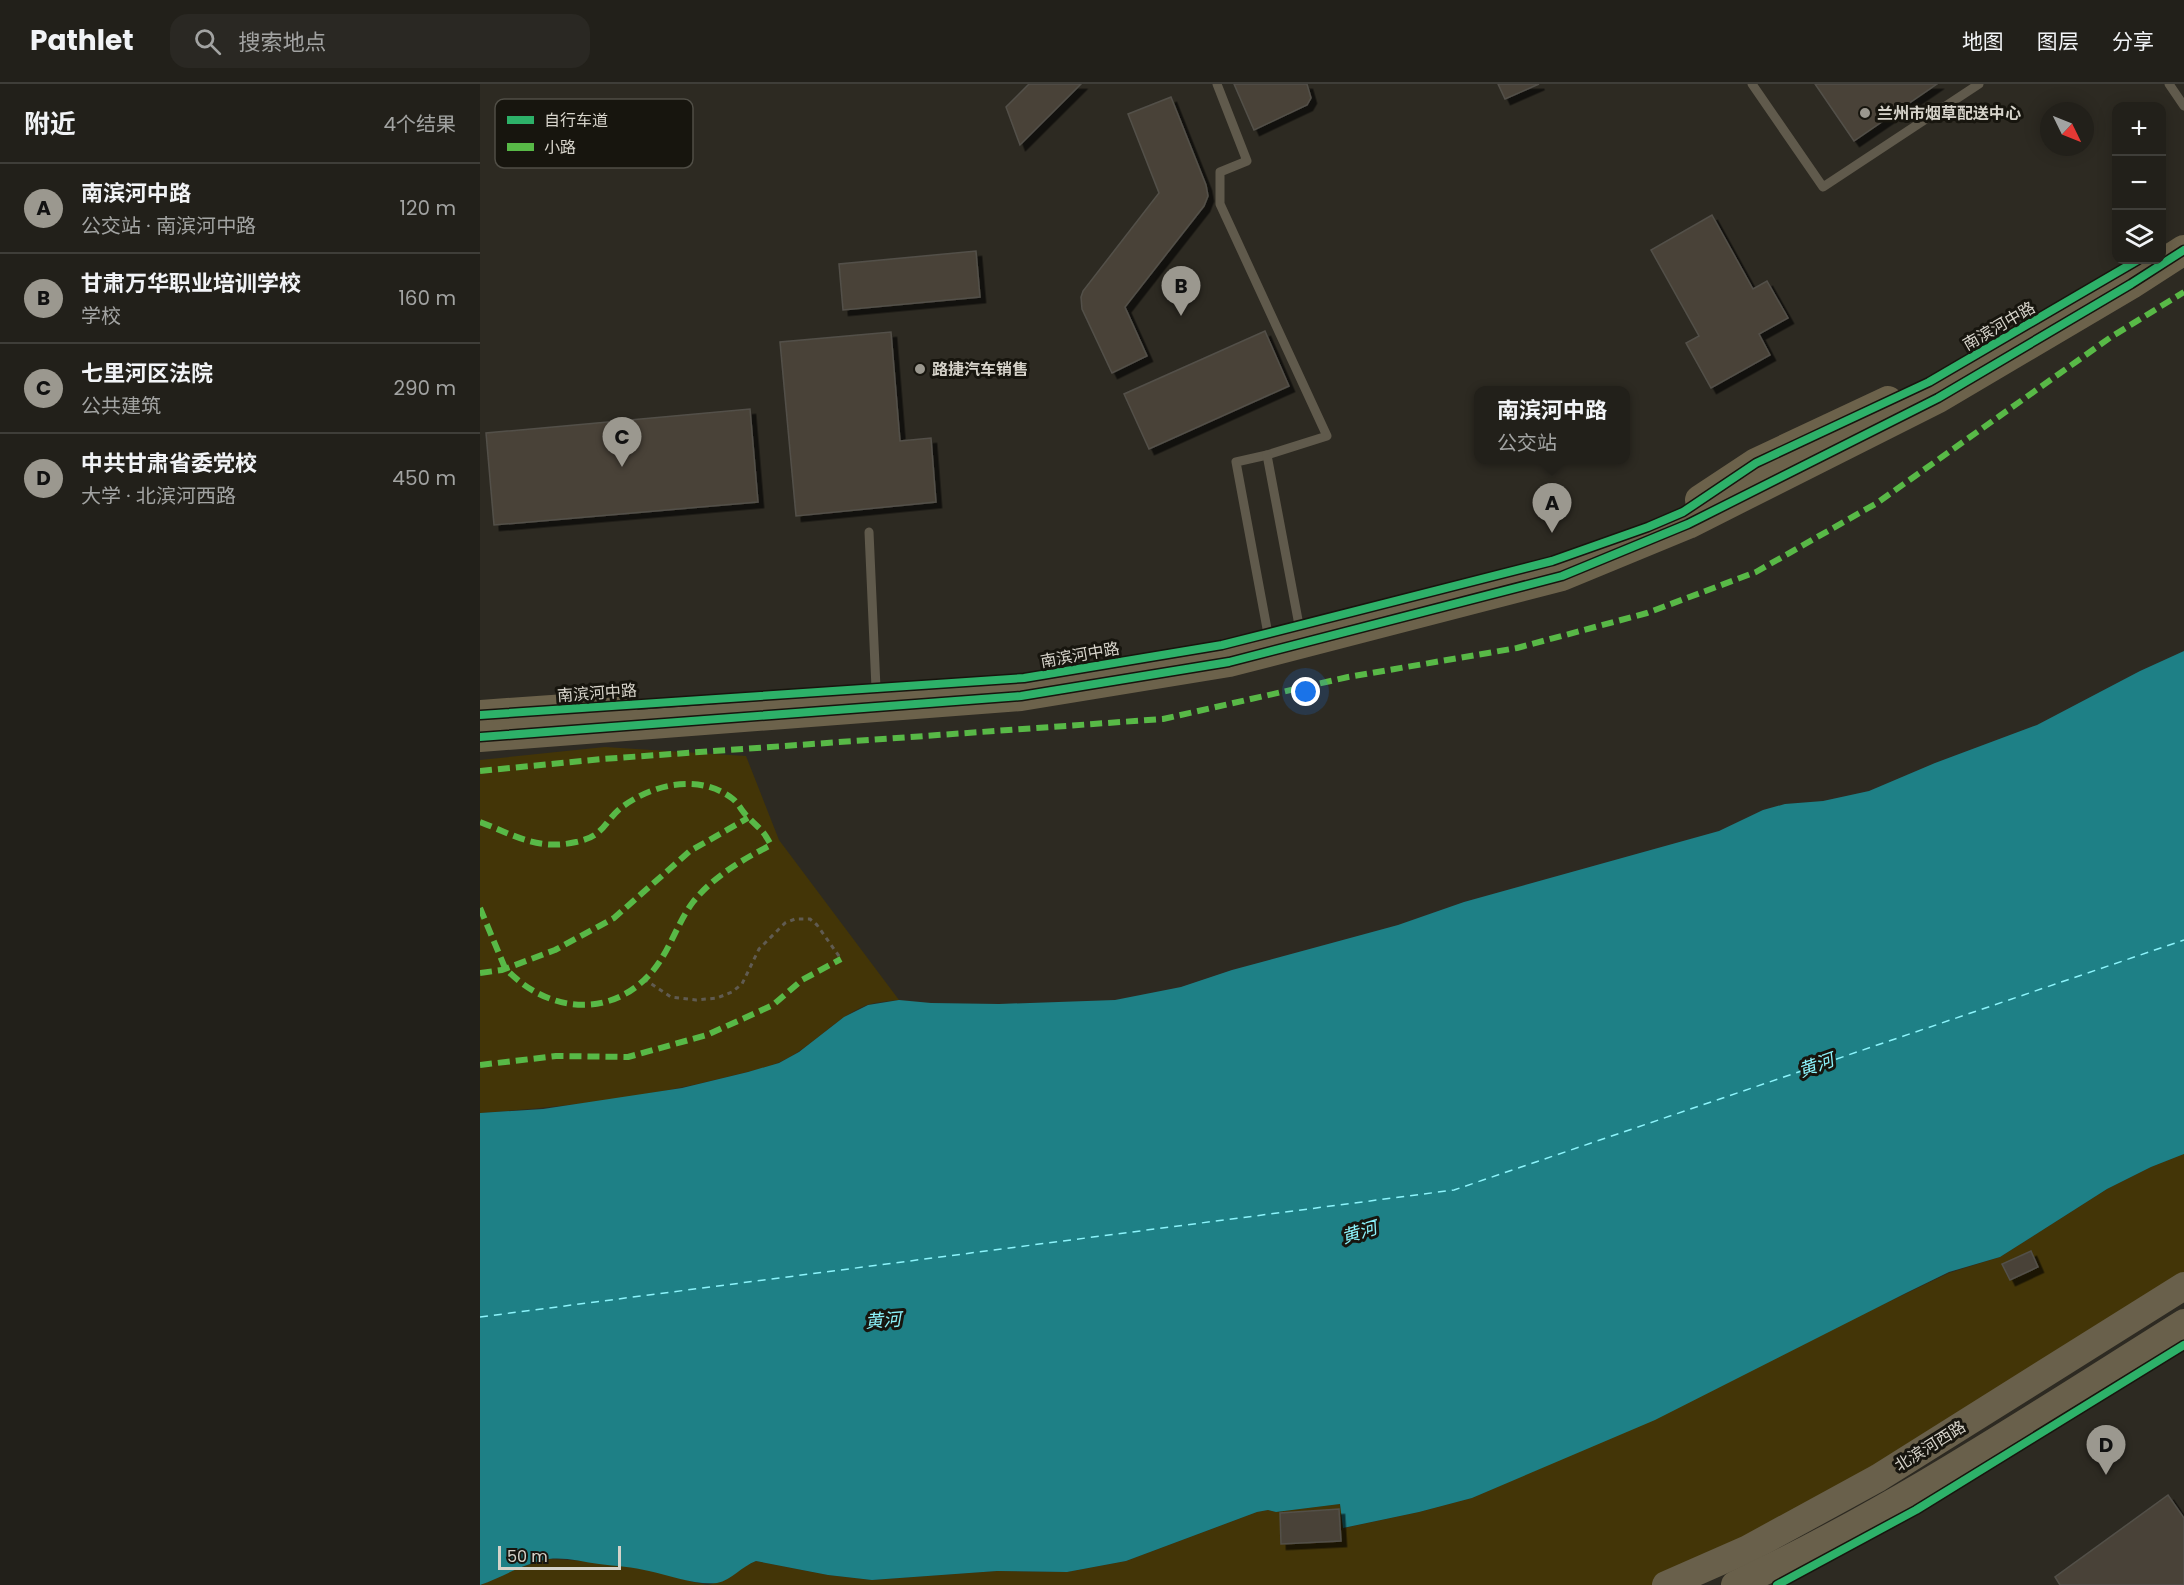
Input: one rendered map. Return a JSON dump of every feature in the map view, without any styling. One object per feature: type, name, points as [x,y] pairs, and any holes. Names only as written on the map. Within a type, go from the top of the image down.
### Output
[{"type":"highway","points":[[2166,241],[2184,230]]},
{"type":"highway","name":"南滨河中路","points":[[480,736],[1021,696],[1229,662],[1562,576],[1688,524],[1938,398],[2131,284],[2184,250]]},
{"type":"highway","name":"南滨河中路","points":[[480,714],[1024,678],[1222,645],[1552,561],[1683,512],[1756,463],[1929,382],[2131,264]]},
{"type":"main road","name":"北滨河西路","points":[[1666,1585],[1748,1549],[1878,1478],[2184,1286]]},
{"type":"main road","name":"北滨河西路","points":[[1735,1585],[1786,1561],[1912,1492],[2184,1323]]},
{"type":"lane","points":[[1217,84],[1247,161],[1220,172],[1220,204],[1328,436],[1236,462],[1268,634]]},
{"type":"lane","points":[[1752,84],[1823,187],[1979,84]]},
{"type":"lane","points":[[2169,84],[2184,106]]},
{"type":"lane","points":[[1267,455],[1299,625]]},
{"type":"lane","points":[[869,532],[876,688]]},
{"type":"lane","points":[[1777,1585],[1916,1510],[2184,1346]]},
{"type":"path","points":[[644,979],[671,997],[696,1000],[717,998],[742,984],[759,950],[785,923],[795,919],[810,919],[817,925],[841,959]]},
{"type":"shaded area","points":[[605,747],[746,756],[779,840],[899,1000],[867,1005],[844,1017],[792,1056],[759,1069],[693,1085],[633,1096],[572,1105],[480,1113],[480,760]]},
{"type":"shaded area","points":[[2184,1154],[2184,1288],[1666,1585],[707,1585],[721,1581],[756,1561],[828,1575],[872,1580],[997,1571],[1067,1572],[1126,1561],[1257,1512],[1268,1510],[1276,1512],[1340,1504],[1344,1528],[1472,1498],[1543,1467],[1949,1273],[2000,1257],[2107,1189],[2151,1167]]},
{"type":"shaded area","points":[[549,1559],[611,1564],[707,1585],[481,1585],[511,1570]]},
{"type":"water","name":"黄河","points":[[2184,651],[2184,1154],[2151,1167],[2107,1189],[2000,1257],[1949,1272],[1655,1420],[1472,1498],[1419,1512],[1343,1528],[1340,1504],[1276,1512],[1268,1510],[1257,1512],[1126,1561],[1067,1572],[997,1571],[872,1580],[828,1575],[756,1561],[722,1581],[708,1583],[637,1568],[568,1559],[549,1559],[480,1585],[480,1113],[543,1109],[682,1088],[748,1072],[779,1063],[799,1052],[844,1017],[868,1005],[899,1000],[999,1004],[1115,1000],[1181,987],[1232,970],[1398,925],[1464,902],[1719,831],[1763,810],[1785,804],[1823,801],[1869,791],[1935,763],[2037,725],[2140,671]]},
{"type":"building","points":[[1029,84],[1081,84],[1020,145],[1006,107]]},
{"type":"building","points":[[1234,84],[1307,84],[1311,98],[1307,105],[1254,130]]},
{"type":"building","points":[[1498,84],[1539,84],[1505,99]]},
{"type":"building","name":"兰州市烟草配送中心","points":[[1815,84],[1937,84],[1854,141]]},
{"type":"building","points":[[1171,97],[1206,185],[1208,196],[1204,206],[1125,307],[1147,356],[1112,373],[1082,309],[1081,297],[1083,291],[1159,193],[1128,114]]},
{"type":"building","points":[[1712,215],[1753,289],[1767,281],[1788,318],[1759,334],[1770,355],[1711,388],[1686,343],[1699,336],[1651,250]]},
{"type":"building","points":[[976,251],[980,297],[843,310],[839,264]]},
{"type":"building","points":[[1265,331],[1289,386],[1149,449],[1124,394]]},
{"type":"building","points":[[891,332],[900,441],[931,438],[936,502],[796,516],[780,342]]},
{"type":"building","points":[[750,409],[758,502],[494,525],[486,433]]},
{"type":"building","points":[[2031,1251],[2038,1267],[2010,1280],[2002,1264]]},
{"type":"building","points":[[2168,1495],[2184,1518],[2184,1585],[2060,1585],[2055,1577]]},
{"type":"building","points":[[1339,1509],[1341,1541],[1281,1544],[1280,1513]]},
{"type":"ferry route","points":[[480,1317],[1454,1190],[2184,940]]},
{"type":"marked path","points":[[480,771],[602,759],[1163,719],[1348,677],[1517,648],[1647,613],[1756,572],[1877,503],[2111,337],[2184,292]]},
{"type":"marked path","points":[[480,822],[538,843],[576,842],[599,832],[616,812],[634,799],[662,788],[692,784],[720,791],[733,799],[763,832],[771,845],[729,869],[701,893],[687,910],[663,956],[651,973],[634,988],[616,998],[597,1004],[578,1005],[558,1001],[539,994],[521,983],[505,968],[480,908]]},
{"type":"marked path","points":[[480,973],[502,970],[555,950],[614,918],[690,851],[748,818]]},
{"type":"marked path","points":[[480,1065],[556,1056],[628,1057],[707,1035],[773,1005],[802,980],[841,959]]},
{"type":"cycle path","points":[[480,737],[1021,696],[1229,662],[1562,576],[1688,524],[1938,398],[2131,284],[2184,250]]},
{"type":"cycle path","points":[[480,715],[1024,678],[1222,645],[1552,561],[1683,512],[1756,463],[1929,382],[2131,264]]},
{"type":"cycle path","points":[[1777,1585],[1916,1510],[2184,1345]]},
{"type":"place","name":"兰州市烟草配送中心","points":[[1865,113]]},
{"type":"place","name":"甘肃万华职业培训学校","points":[[1181,316]]},
{"type":"place","name":"路捷汽车销售","points":[[920,369]]},
{"type":"place","name":"七里河区法院","points":[[622,467]]},
{"type":"place","name":"南滨河中路","points":[[1552,533]]},
{"type":"place","name":"中共甘肃省委党校","points":[[2106,1475]]}]
